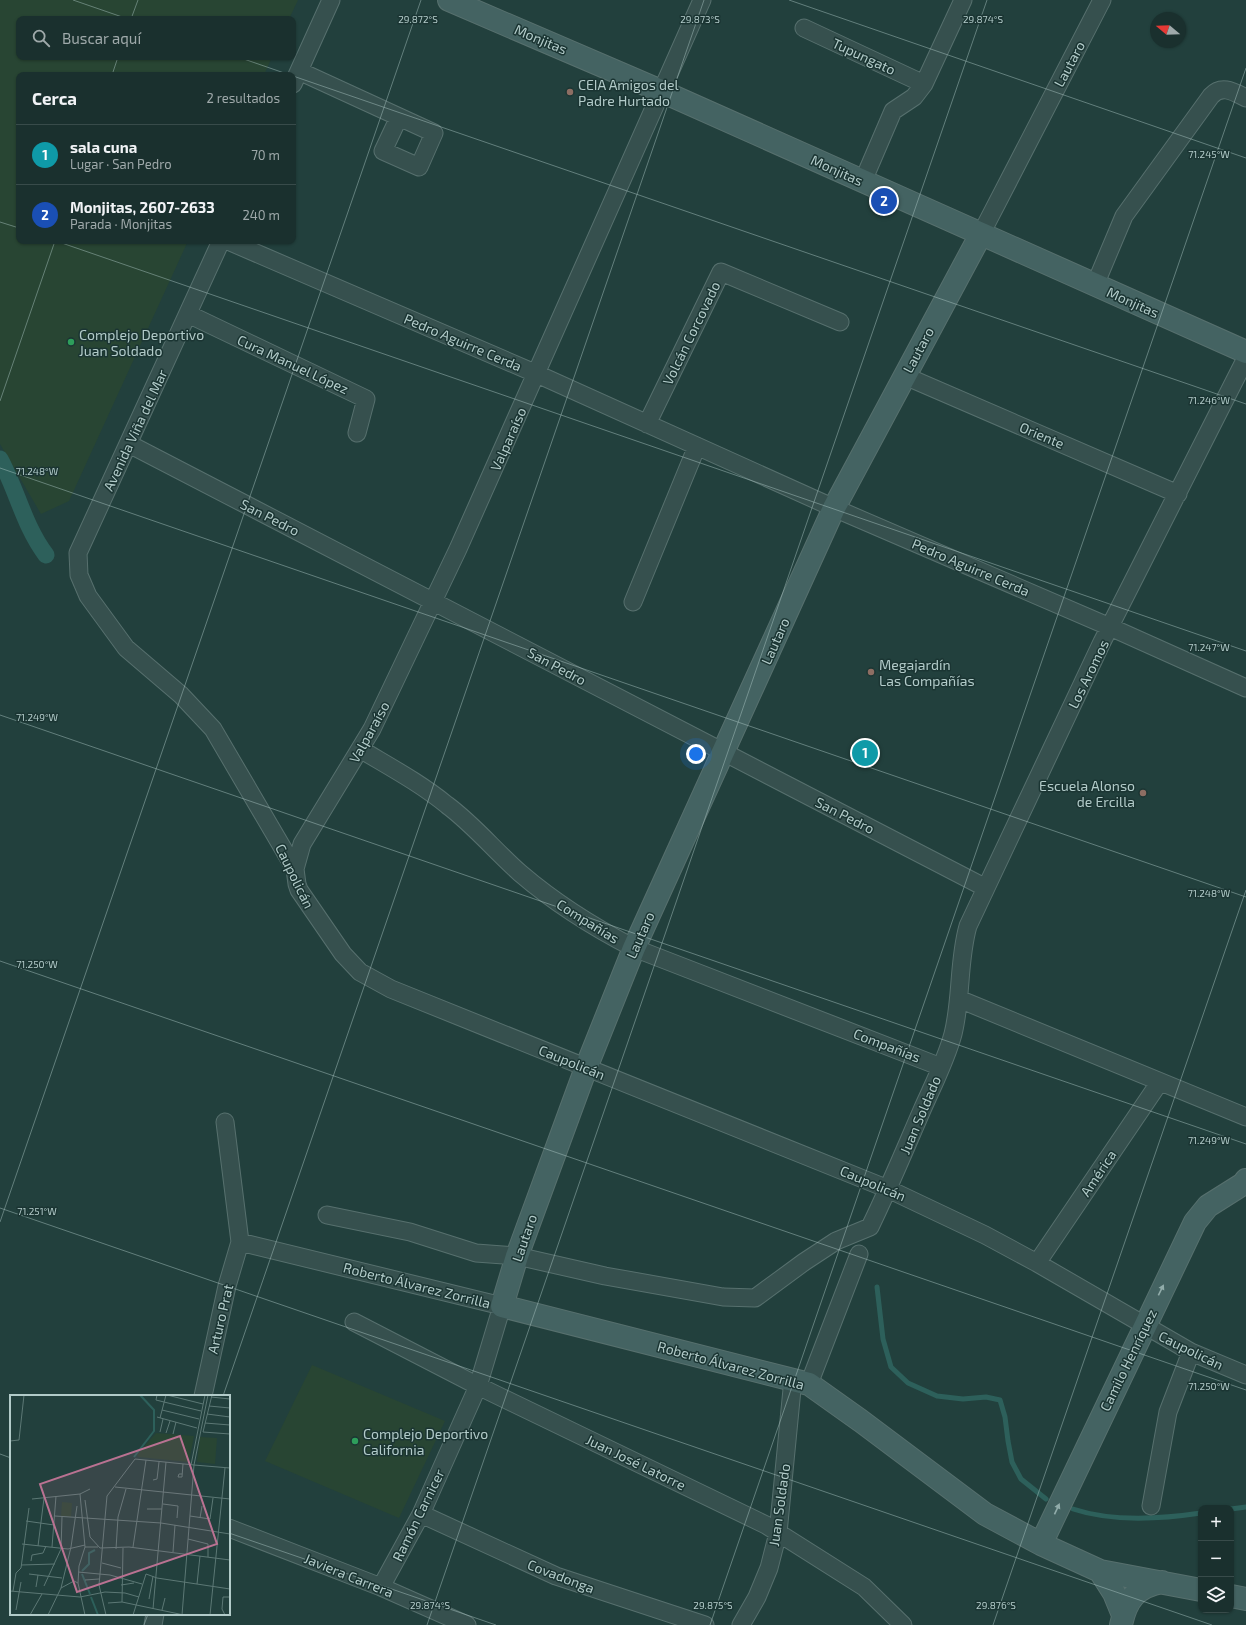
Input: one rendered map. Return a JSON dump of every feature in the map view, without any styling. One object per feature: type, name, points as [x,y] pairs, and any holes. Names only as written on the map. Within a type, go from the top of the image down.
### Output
[{"type":"street","points":[[331,0],[296,77],[399,117]]},
{"type":"street","name":"Monjitas","points":[[449,0],[661,91],[1246,352]]},
{"type":"street","name":"Valparaíso","points":[[295,869],[302,844],[360,749],[382,709],[476,511],[702,0]]},
{"type":"street","points":[[863,181],[892,112],[914,97],[924,84],[963,0]]},
{"type":"street","name":"Lautaro","points":[[502,1306],[517,1256],[586,1068],[634,948],[834,508],[980,234],[1102,0]]},
{"type":"street","name":"Tupungato","points":[[804,28],[924,84]]},
{"type":"street","points":[[1095,285],[1127,212],[1212,96],[1217,91],[1224,89],[1246,98]]},
{"type":"street","name":"Avenida Viña del Mar","points":[[78,553],[220,244]]},
{"type":"street","name":"Pedro Aguirre Cerda","points":[[235,244],[537,374],[834,508],[1110,627],[1246,688]]},
{"type":"street","name":"Volcán Corcovado","points":[[647,424],[721,272],[840,322]]},
{"type":"street","name":"Cura Manuel López","points":[[188,314],[366,399],[356,433]]},
{"type":"street","name":"Los Aromos","points":[[959,999],[963,944],[968,926],[1110,627],[1246,358]]},
{"type":"street","name":"Oriente","points":[[905,376],[1178,494]]},
{"type":"street","name":"San Pedro","points":[[129,444],[986,888]]},
{"type":"street","points":[[633,602],[697,446]]},
{"type":"street","name":"Caupolicán","points":[[78,553],[79,575],[88,596],[126,648],[181,695],[213,729],[295,869],[297,884],[303,896],[331,938],[343,954],[360,972],[391,989],[888,1189],[985,1235],[1037,1263],[1191,1352],[1246,1375]]},
{"type":"street","name":"Compañías","points":[[360,749],[422,786],[447,804],[520,873],[564,906],[592,925],[634,948],[941,1067]]},
{"type":"street","points":[[959,999],[1246,1117]]},
{"type":"street","name":"Juan Soldado","points":[[517,1256],[605,1276],[723,1297],[755,1298],[804,1262],[836,1241],[870,1227],[941,1067],[952,1034],[959,999]]},
{"type":"street","name":"América","points":[[1037,1263],[1159,1082]]},
{"type":"street","points":[[225,1122],[240,1242]]},
{"type":"street","name":"Camilo Henríquez","points":[[1040,1544],[1195,1222],[1208,1206],[1242,1190]]},
{"type":"street","points":[[327,1215],[410,1232],[476,1254],[517,1256]]},
{"type":"street","name":"Roberto Álvarez Zorrilla","points":[[240,1242],[502,1306],[801,1382],[867,1425],[985,1514],[1040,1544],[1100,1571],[1198,1589]]},
{"type":"street","name":"Arturo Prat","points":[[203,1395],[227,1286],[240,1242]]},
{"type":"street","name":"Juan Soldado","points":[[741,1625],[757,1597],[769,1568],[778,1532],[801,1382],[859,1254]]},
{"type":"street","name":"Ramón Carnicer","points":[[381,1587],[421,1514],[478,1386],[502,1306]]},
{"type":"street","name":"Juan José Latorre","points":[[354,1322],[478,1386],[778,1532],[864,1587],[903,1625]]},
{"type":"street","points":[[1151,1506],[1168,1412],[1191,1352]]},
{"type":"street","name":"Covadonga","points":[[421,1514],[556,1576],[705,1625]]},
{"type":"street","name":"Javiera Carrera","points":[[230,1528],[381,1587],[467,1625]]},
{"type":"street","points":[[1100,1571],[1114,1593],[1122,1620]]},
{"type":"street","points":[[1122,1620],[1133,1596],[1138,1591],[1151,1584],[1162,1582]]},
{"type":"street","points":[[1234,1597],[1246,1599]]},
{"type":"street","points":[[153,1625],[155,1615]]},
{"type":"green space","name":"Complejo Deportivo Juan Soldado","points":[[0,0],[298,0],[290,16],[16,16],[16,60],[271,60],[265,72],[16,72],[16,244],[187,244],[69,501],[41,514],[0,444]]},
{"type":"green space","name":"Complejo Deportivo California","points":[[312,1365],[445,1421],[399,1518],[265,1461]]},
{"type":"waterway","points":[[0,459],[26,520],[38,544],[46,555]]},
{"type":"waterway","points":[[877,1287],[883,1339],[891,1367],[908,1383],[937,1396],[963,1399],[986,1397],[1000,1400],[1005,1417],[1012,1462],[1021,1479],[1046,1499]]},
{"type":"waterway","points":[[1234,1509],[1246,1507]]},
{"type":"waterway","points":[[1073,1509],[1120,1518],[1170,1517],[1198,1513]]},
{"type":"place","name":"CEIA Amigos del Padre Hurtado","points":[[570,92]]},
{"type":"place","name":"Monjitas, 2607-2633","points":[[884,201]]},
{"type":"place","name":"Complejo Deportivo Juan Soldado","points":[[71,342]]},
{"type":"place","name":"Megajardín Las Compañías","points":[[871,672]]},
{"type":"place","name":"sala cuna","points":[[865,753]]},
{"type":"place","name":"Escuela Alonso de Ercilla","points":[[1143,793]]},
{"type":"place","name":"Complejo Deportivo California","points":[[355,1441]]}]
